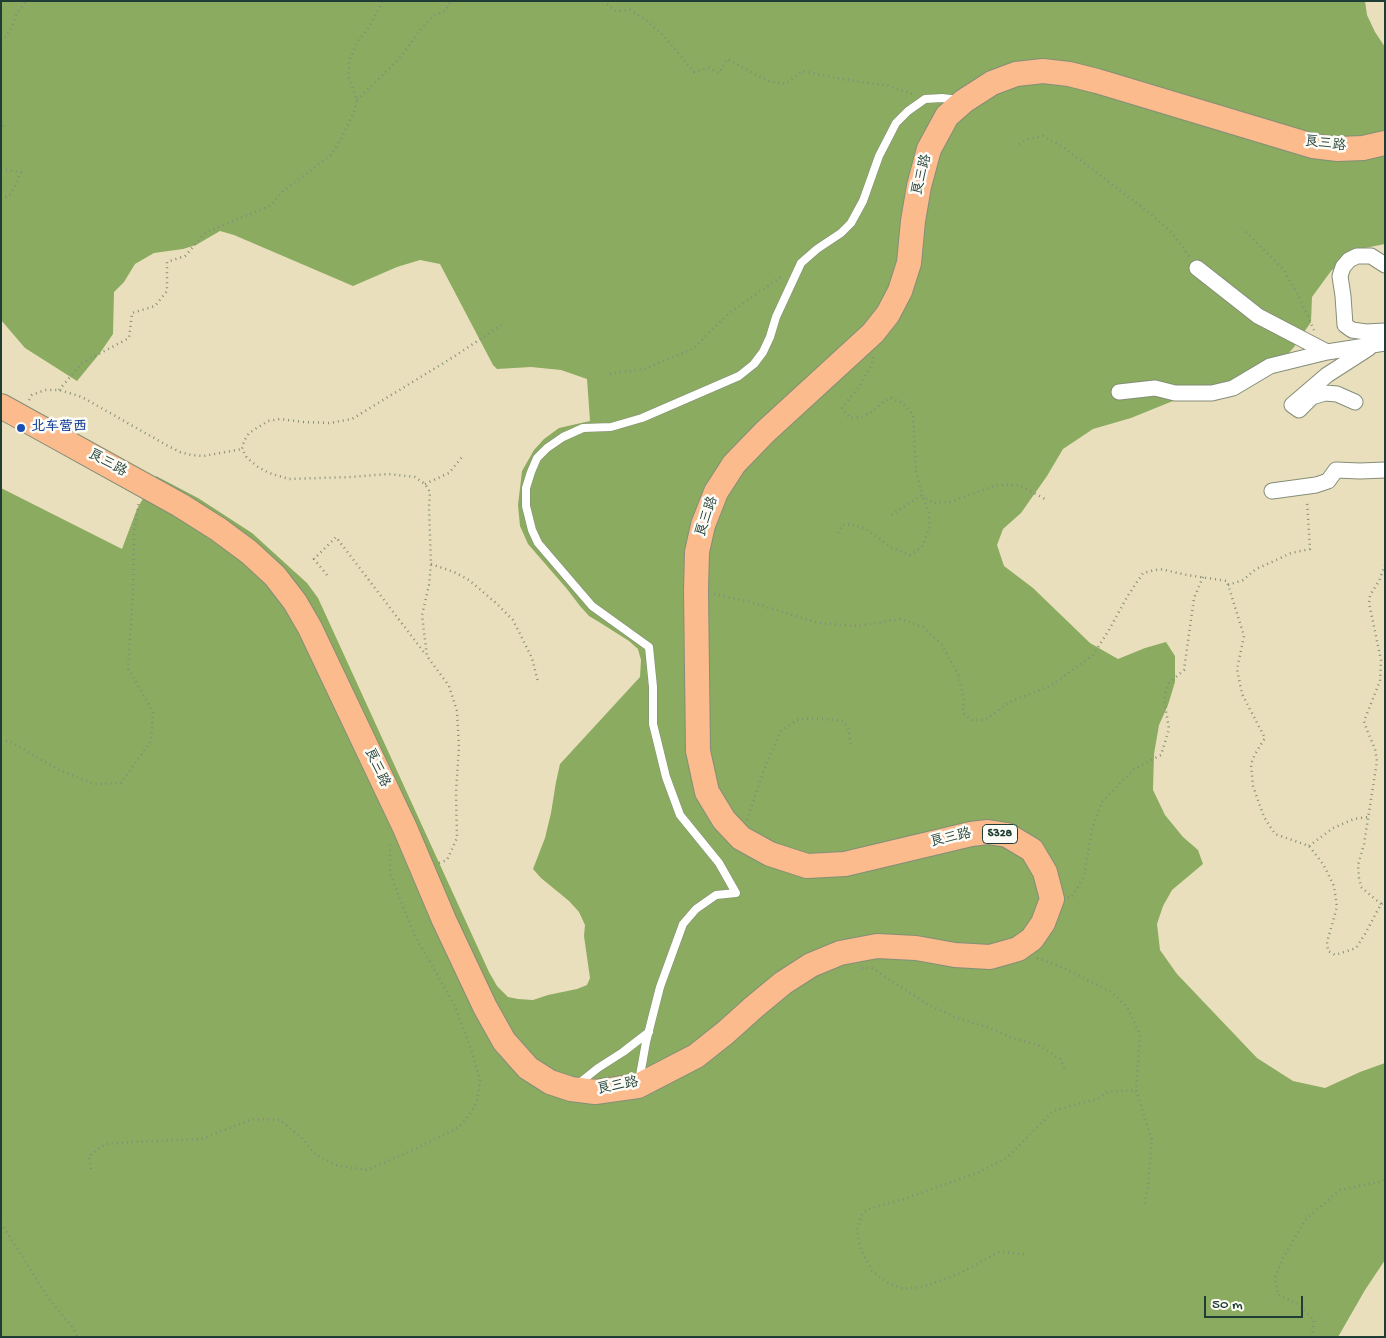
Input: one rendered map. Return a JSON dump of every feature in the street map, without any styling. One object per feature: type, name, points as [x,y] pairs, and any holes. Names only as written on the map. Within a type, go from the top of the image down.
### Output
[{"type":"main road","name":"良三路","points":[[10,411],[188,510],[249,552],[275,576],[295,602],[310,628],[405,828],[422,871],[485,1007],[504,1041],[528,1068],[550,1082],[572,1089],[595,1092],[638,1086],[696,1056],[783,983],[811,965],[840,953],[877,946],[916,948],[955,955],[990,957],[1018,949],[1032,939],[1043,923],[1052,899],[1046,872],[1032,850],[1007,835],[988,832],[971,834],[844,864],[807,866],[770,854],[741,838],[724,820],[706,792],[698,751],[696,590],[697,552],[703,525],[716,492],[734,464],[765,432],[873,333],[888,314],[900,291],[909,263],[918,195],[929,149],[947,116],[964,100],[992,82],[1016,74],[1043,71],[1069,74],[1097,81],[1313,146],[1338,149],[1363,148],[1385,143]]},
{"type":"street","points":[[1385,265],[1370,256],[1357,256],[1343,267],[1340,276],[1345,325],[1352,330],[1366,332],[1385,331]]},
{"type":"street","points":[[1196,268],[1258,316],[1327,352]]},
{"type":"street","points":[[1119,392],[1155,388],[1175,393],[1212,393],[1233,388],[1270,366],[1327,352],[1380,344]]},
{"type":"street","points":[[1356,402],[1337,394],[1325,393],[1312,397],[1298,410],[1292,405],[1328,374],[1380,344]]},
{"type":"street","points":[[1272,491],[1316,485],[1328,481],[1336,470],[1385,470]]},
{"type":"lane","points":[[638,1086],[660,987],[683,924],[696,909],[716,895],[736,893],[720,863],[680,815],[666,777],[653,724],[653,687],[649,647],[592,606],[538,543],[532,530],[526,506],[526,488],[530,472],[537,458],[563,437],[583,428],[611,427],[642,418],[739,376],[754,364],[764,352],[776,317],[801,262],[841,233],[851,223],[863,201],[879,156],[896,123],[908,111],[925,99],[964,100]]},
{"type":"lane","points":[[572,1089],[649,1032]]},
{"type":"path","points":[[1,41],[10,31],[17,13],[26,1]]},
{"type":"path","points":[[357,100],[349,78],[349,61],[358,41],[369,27],[382,1]]},
{"type":"path","points":[[59,390],[82,363],[129,338],[132,313],[155,306],[167,291],[167,262],[185,256],[206,232],[270,206],[283,191],[331,155],[354,112],[357,100],[399,59],[433,16],[445,12],[451,1]]},
{"type":"path","points":[[603,1],[616,11],[630,10],[647,21],[663,35],[694,72],[709,68],[719,74],[726,59],[768,81],[784,84],[802,71],[886,85],[925,99]]},
{"type":"path","points":[[1,122],[3,126],[1,129]]},
{"type":"path","points":[[1019,144],[1028,139],[1043,136],[1063,147],[1168,229],[1196,268]]},
{"type":"path","points":[[1,169],[21,172],[11,194],[1,200]]},
{"type":"path","points":[[1246,232],[1283,269],[1299,297],[1316,335],[1327,352]]},
{"type":"path","points":[[610,374],[644,370],[693,349],[728,314],[801,262]]},
{"type":"path","points":[[427,656],[422,615],[429,585],[431,564],[430,492],[425,484],[415,478],[389,474],[289,479],[269,473],[258,467],[247,458],[242,449],[249,433],[268,421],[280,419],[330,423],[352,420],[503,324]]},
{"type":"path","points":[[838,533],[842,525],[850,524],[866,529],[892,548],[910,556],[922,548],[930,526],[929,513],[916,470],[913,415],[904,403],[891,398],[861,418],[850,418],[842,408],[860,385],[872,364],[873,333]]},
{"type":"path","points":[[10,411],[32,395],[45,390],[59,390],[82,397],[180,452],[204,456],[242,449]]},
{"type":"path","points":[[425,484],[449,473],[462,457]]},
{"type":"path","points":[[1,740],[11,742],[57,769],[94,784],[121,782],[152,741],[153,712],[128,668],[133,592],[134,533],[141,483]]},
{"type":"path","points":[[922,495],[933,502],[950,502],[997,485],[1019,485],[1045,499]]},
{"type":"path","points":[[1228,585],[1243,580],[1256,569],[1290,553],[1310,549],[1305,486]]},
{"type":"path","points":[[888,517],[922,495]]},
{"type":"path","points":[[327,575],[314,559],[336,537],[427,656],[448,686],[458,711],[457,838],[447,860],[422,871]]},
{"type":"path","points":[[431,564],[454,572],[469,580],[513,620],[532,658],[538,682]]},
{"type":"path","points":[[1381,904],[1361,887],[1358,878],[1358,864],[1377,762],[1375,749],[1364,721],[1380,681],[1381,660],[1368,603],[1370,595],[1385,566]]},
{"type":"path","points":[[696,590],[747,601],[819,623],[858,626],[900,619],[923,627],[942,646],[958,674],[964,699],[963,713],[972,720],[985,720],[1008,703],[1052,685],[1093,655],[1127,596],[1143,573],[1160,569],[1227,581],[1244,636],[1237,669],[1242,694],[1265,738],[1251,764],[1253,786],[1264,818],[1275,834],[1309,846],[1323,864],[1334,886],[1337,907],[1327,942],[1328,951],[1335,955],[1356,948],[1381,904],[1385,902]]},
{"type":"path","points":[[1052,899],[1072,897],[1084,876],[1092,829],[1102,802],[1134,769],[1161,755],[1169,729],[1164,698],[1169,683],[1184,670],[1194,598],[1203,577]]},
{"type":"path","points":[[741,838],[766,764],[781,731],[798,720],[812,718],[843,721],[849,730],[851,748]]},
{"type":"path","points":[[1309,846],[1333,828],[1354,819],[1368,817]]},
{"type":"path","points":[[91,1168],[89,1156],[105,1144],[201,1139],[253,1119],[280,1120],[301,1137],[315,1154],[335,1165],[367,1170],[459,1127],[477,1102],[480,1080],[454,1004],[415,936],[390,874],[390,842],[405,828]]},
{"type":"path","points":[[1018,949],[1064,968],[1112,992],[1127,1007],[1140,1035],[1136,1090],[1152,1140],[1144,1207]]},
{"type":"path","points":[[857,968],[872,968],[928,1004],[957,1018],[990,1028],[1012,1038],[1038,1045],[1060,1059],[1066,1072]]},
{"type":"path","points":[[1024,1254],[998,1252],[958,1274],[923,1287],[904,1289],[888,1284],[872,1271],[860,1247],[857,1228],[862,1214],[868,1210],[980,1172],[1008,1157],[1054,1111],[1096,1099],[1108,1092],[1136,1090]]},
{"type":"path","points":[[1312,1337],[1314,1320],[1298,1304],[1278,1295],[1275,1278],[1283,1258],[1305,1220],[1340,1190],[1384,1181],[1385,1178]]},
{"type":"path","points":[[1,1223],[49,1299],[71,1325],[78,1337]]},
{"type":"green space","points":[[1,1],[1365,1],[1367,15],[1385,47],[1385,244],[1355,250],[1331,271],[1312,297],[1311,322],[1294,347],[1279,364],[1248,381],[1200,390],[1131,418],[1093,429],[1063,449],[1021,513],[1003,529],[997,545],[1004,566],[1033,588],[1090,643],[1118,659],[1166,642],[1175,656],[1175,682],[1159,725],[1154,754],[1153,790],[1165,815],[1183,837],[1198,850],[1203,864],[1172,890],[1163,906],[1157,924],[1160,950],[1177,974],[1257,1058],[1293,1081],[1325,1088],[1385,1063],[1385,1260],[1338,1337],[1,1337],[1,488],[122,549],[137,509],[156,476],[198,498],[252,533],[307,583],[318,598],[489,972],[497,986],[508,997],[533,1000],[577,989],[587,985],[590,978],[584,936],[585,925],[579,912],[533,869],[545,838],[560,764],[640,677],[641,660],[638,649],[629,641],[589,616],[528,544],[520,526],[518,505],[522,471],[534,450],[544,439],[559,428],[590,421],[587,379],[561,370],[531,367],[497,369],[493,365],[440,264],[420,260],[397,267],[353,286],[234,235],[220,231],[196,245],[154,253],[135,264],[124,282],[114,292],[113,334],[77,381],[25,348],[1,320]]},
{"type":"place","name":"北车营西","points":[[21,428]]}]
